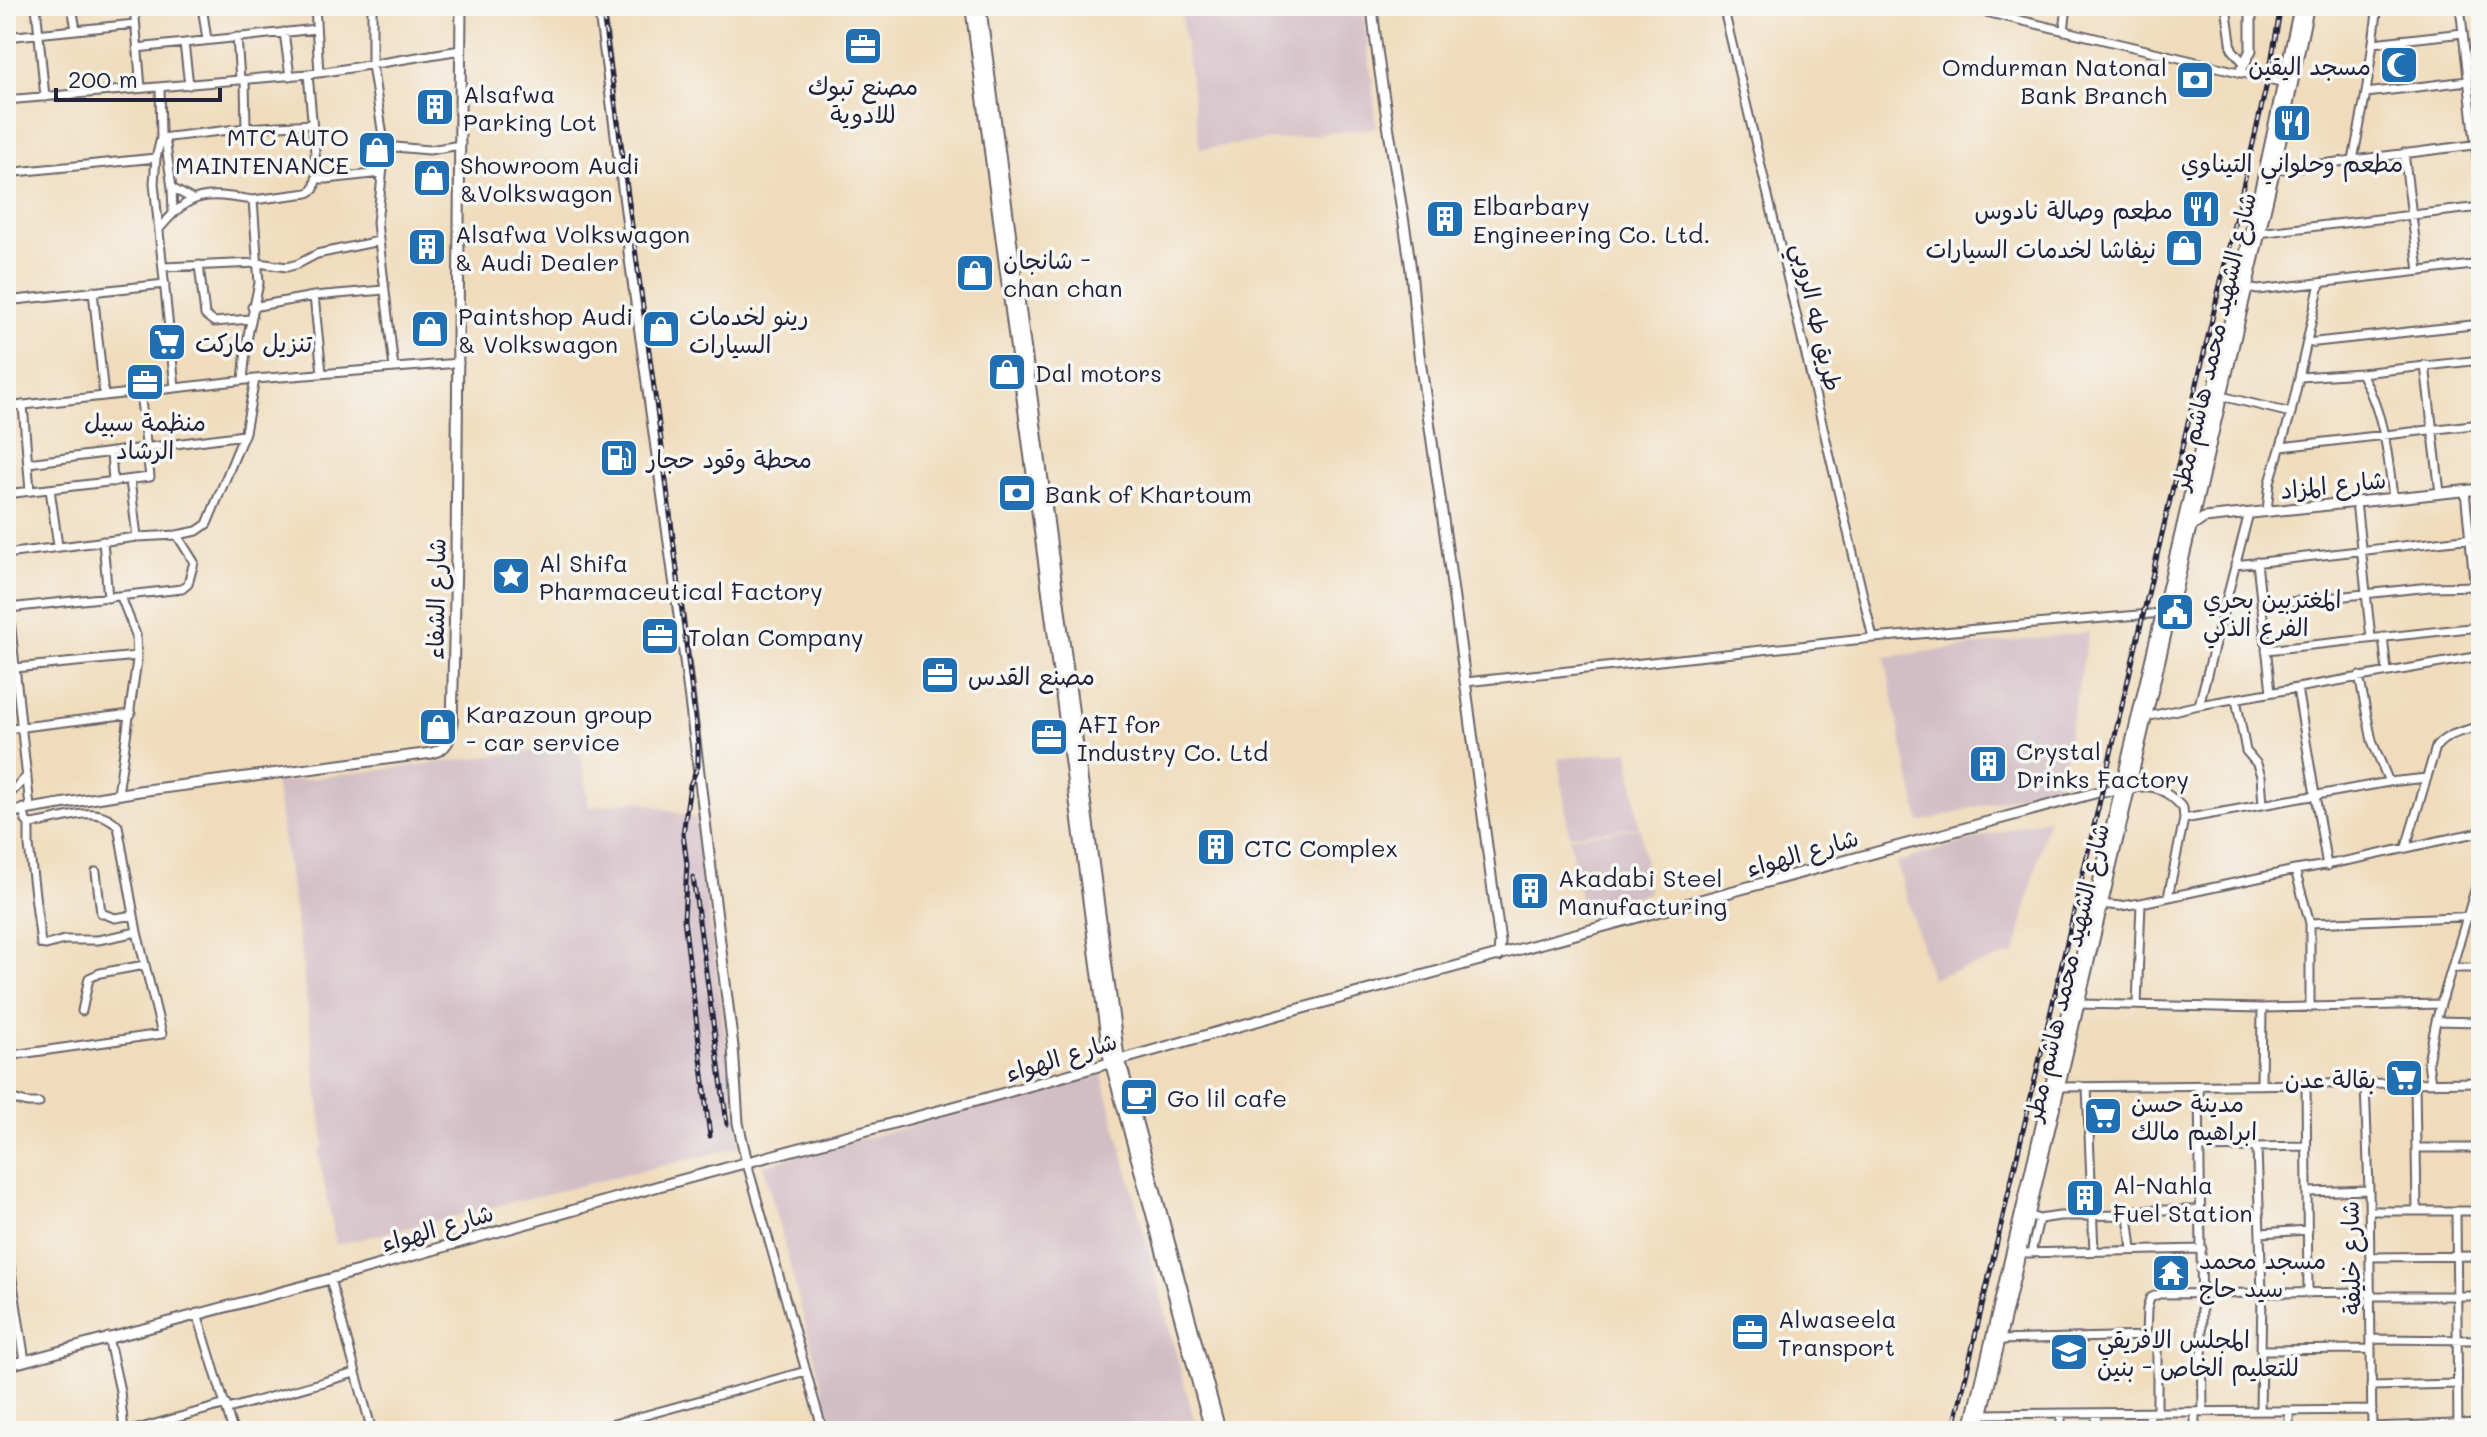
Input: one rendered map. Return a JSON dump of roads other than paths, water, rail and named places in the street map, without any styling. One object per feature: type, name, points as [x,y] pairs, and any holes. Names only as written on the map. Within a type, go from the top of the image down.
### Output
[{"type":"main road","points":[[971,6],[1115,1061],[1183,1312],[1211,1431]]},
{"type":"main road","points":[[980,6],[1115,1061]]},
{"type":"main road","name":"شارع الشهيد محمد هاشم مطر","points":[[2125,790],[2146,717],[2191,527],[2200,469],[2300,6]]},
{"type":"main road","name":"شارع الشهيد محمد هاشم مطر","points":[[1970,1431],[2030,1217],[2056,1086],[2125,790],[2162,613],[2221,396],[2274,170],[2308,6]]},
{"type":"main road","name":"شارع الشهيد محمد هاشم مطر","points":[[2056,1086],[2079,1004],[2098,904]]},
{"type":"main road","name":"شارع الشهيد محمد هاشم مطر","points":[[1978,1431],[1999,1340],[2026,1253],[2030,1217]]},
{"type":"main road","points":[[1183,1312],[1220,1431]]},
{"type":"street","points":[[36,6],[45,97]]},
{"type":"street","points":[[72,6],[76,30]]},
{"type":"street","points":[[134,6],[141,88]]},
{"type":"street","points":[[202,6],[207,40]]},
{"type":"street","points":[[315,6],[319,73]]},
{"type":"street","points":[[372,6],[372,65],[385,149],[377,223],[394,368]]},
{"type":"street","name":"شارع الشفاء","points":[[6,813],[118,794],[432,753],[444,747],[451,735],[459,363],[461,6]]},
{"type":"street","points":[[599,6],[683,644],[733,1047],[738,1123],[823,1431]]},
{"type":"street","points":[[1372,6],[1466,682],[1500,942],[1499,956]]},
{"type":"street","name":"طريق طه الروبي","points":[[1723,6],[1873,638]]},
{"type":"street","points":[[1960,6],[2241,67],[2285,83]]},
{"type":"street","points":[[2064,31],[2067,6]]},
{"type":"street","points":[[2226,6],[2232,49],[2241,67]]},
{"type":"street","points":[[2241,67],[2251,50],[2251,6]]},
{"type":"street","points":[[2353,160],[2378,6]]},
{"type":"street","points":[[2460,6],[2478,144],[2481,194]]},
{"type":"street","points":[[6,37],[135,24]]},
{"type":"street","points":[[137,48],[316,29]]},
{"type":"street","points":[[284,32],[290,76]]},
{"type":"street","points":[[2373,43],[2463,33]]},
{"type":"street","points":[[237,37],[246,128]]},
{"type":"street","points":[[184,43],[189,85]]},
{"type":"street","points":[[6,100],[319,73],[461,50]]},
{"type":"street","points":[[160,228],[192,199],[210,194],[253,200],[308,193],[314,189],[317,175],[308,74]]},
{"type":"street","points":[[2366,93],[2468,81]]},
{"type":"street","points":[[160,88],[173,213]]},
{"type":"street","points":[[2471,94],[2481,93]]},
{"type":"street","points":[[163,138],[312,124]]},
{"type":"street","points":[[163,138],[156,158],[154,183],[175,387]]},
{"type":"street","points":[[2274,170],[2478,144]]},
{"type":"street","points":[[385,149],[429,150],[461,145]]},
{"type":"street","points":[[2404,153],[2419,271]]},
{"type":"street","points":[[6,173],[156,158]]},
{"type":"street","points":[[317,175],[319,179],[327,179],[381,173]]},
{"type":"street","points":[[172,188],[192,199]]},
{"type":"street","points":[[243,380],[250,319],[259,283],[253,200]]},
{"type":"street","points":[[2258,233],[2481,207]]},
{"type":"street","points":[[163,267],[258,263],[287,267],[317,254],[379,241]]},
{"type":"street","points":[[2246,288],[2258,290],[2481,264]]},
{"type":"street","points":[[199,265],[205,315],[209,320],[250,319]]},
{"type":"street","points":[[2267,511],[2270,482],[2291,413],[2320,283]]},
{"type":"street","points":[[6,301],[165,284]]},
{"type":"street","points":[[252,307],[314,296],[384,290]]},
{"type":"street","points":[[93,291],[104,396]]},
{"type":"street","points":[[314,296],[322,373]]},
{"type":"street","points":[[2307,343],[2481,324]]},
{"type":"street","points":[[2300,377],[2481,360]]},
{"type":"street","points":[[6,407],[243,380],[459,363]]},
{"type":"street","points":[[2425,365],[2440,493]]},
{"type":"street","points":[[2361,373],[2377,405],[2385,434],[2393,498]]},
{"type":"street","points":[[6,554],[137,537],[177,535],[197,531],[207,524],[244,435],[255,379]]},
{"type":"street","points":[[6,494],[150,477],[140,392]]},
{"type":"street","points":[[2221,396],[2291,413]]},
{"type":"street","points":[[23,405],[30,491]]},
{"type":"street","points":[[2281,447],[2481,424]]},
{"type":"street","points":[[28,463],[244,435]]},
{"type":"street","points":[[111,452],[113,482]]},
{"type":"street","points":[[130,480],[137,537]]},
{"type":"street","points":[[50,489],[58,546]]},
{"type":"street","name":"شارع المزاد","points":[[2191,527],[2200,519],[2481,489]]},
{"type":"street","points":[[2146,717],[2481,653],[2478,586],[2469,538],[2465,491]]},
{"type":"street","points":[[2356,502],[2371,638]]},
{"type":"street","points":[[2199,705],[2249,513]]},
{"type":"street","points":[[9,608],[186,587],[194,560],[177,535]]},
{"type":"street","points":[[2235,565],[2481,537]]},
{"type":"street","points":[[103,541],[108,598]]},
{"type":"street","points":[[2257,562],[2271,692]]},
{"type":"street","points":[[6,582],[27,776],[29,846],[41,944],[98,940],[137,932]]},
{"type":"street","points":[[2261,605],[2430,587],[2478,586]]},
{"type":"street","points":[[118,794],[137,656],[136,635],[121,597]]},
{"type":"street","points":[[1466,682],[1873,638],[2162,613]]},
{"type":"street","points":[[6,640],[11,626]]},
{"type":"street","points":[[2266,650],[2479,627]]},
{"type":"street","points":[[2383,637],[2387,672]]},
{"type":"street","points":[[15,668],[137,656]]},
{"type":"street","points":[[2359,676],[2372,741],[2389,782]]},
{"type":"street","points":[[2297,688],[2327,866]]},
{"type":"street","points":[[2236,699],[2246,751],[2257,764],[2261,776],[2263,805]]},
{"type":"street","points":[[6,729],[131,714]]},
{"type":"street","points":[[2406,847],[2433,754],[2441,741],[2452,734],[2481,726]]},
{"type":"street","points":[[6,798],[27,776]]},
{"type":"street","points":[[2184,819],[2427,778]]},
{"type":"street","points":[[2125,790],[2147,786],[2164,790],[2183,808],[2184,819],[2168,897]]},
{"type":"street","name":"شارع الهواء","points":[[6,1366],[748,1165],[1115,1061],[2102,791],[2125,790]]},
{"type":"street","points":[[6,1056],[162,1034],[137,932],[118,826],[104,815],[88,813],[29,824]]},
{"type":"street","points":[[2098,904],[2121,906],[2141,903],[2481,832]]},
{"type":"street","points":[[2295,870],[2310,923],[2310,1008]]},
{"type":"street","points":[[2431,1083],[2428,1062],[2436,1021],[2481,870]]},
{"type":"street","points":[[96,872],[101,913],[115,918],[134,915]]},
{"type":"street","points":[[2137,1005],[2141,903]]},
{"type":"street","points":[[2310,923],[2481,916]]},
{"type":"street","points":[[82,1011],[89,978],[145,965]]},
{"type":"street","points":[[2452,968],[2481,968]]},
{"type":"street","points":[[2079,1004],[2262,1008],[2441,1004]]},
{"type":"street","points":[[2261,1085],[2262,1008]]},
{"type":"street","points":[[2436,1021],[2481,1022]]},
{"type":"street","points":[[2056,1086],[2481,1082]]},
{"type":"street","points":[[6,1083],[10,1098],[39,1103]]},
{"type":"street","points":[[2415,1083],[2417,1211]]},
{"type":"street","points":[[2306,1084],[2308,1294]]},
{"type":"street","name":"شارع خليفة","points":[[2365,1084],[2370,1211],[2372,1429]]},
{"type":"street","points":[[2195,1431],[2199,1412],[2203,1294],[2199,1086]]},
{"type":"street","points":[[2087,1087],[2094,1251]]},
{"type":"street","points":[[2200,1148],[2307,1146]]},
{"type":"street","points":[[2257,1147],[2262,1294],[2260,1411]]},
{"type":"street","points":[[2417,1148],[2481,1148]]},
{"type":"street","points":[[2307,1192],[2369,1190]]},
{"type":"street","points":[[2132,1249],[2128,1212],[2132,1209],[2201,1210]]},
{"type":"street","points":[[2370,1211],[2481,1211]]},
{"type":"street","points":[[2456,1211],[2458,1427]]},
{"type":"street","points":[[2030,1217],[2128,1215]]},
{"type":"street","points":[[2260,1233],[2308,1230]]},
{"type":"street","points":[[6,1240],[25,1361]]},
{"type":"street","points":[[2026,1253],[2202,1249]]},
{"type":"street","points":[[2370,1257],[2481,1256]]},
{"type":"street","points":[[330,1279],[372,1431]]},
{"type":"street","points":[[2146,1336],[2150,1298],[2159,1294],[2481,1296]]},
{"type":"street","points":[[197,1313],[233,1431]]},
{"type":"street","points":[[1999,1340],[2151,1336],[2157,1342],[2149,1431]]},
{"type":"street","points":[[108,1337],[120,1391],[124,1431]]},
{"type":"street","points":[[2371,1339],[2481,1340]]},
{"type":"street","points":[[2261,1350],[2371,1349]]},
{"type":"street","points":[[588,1431],[806,1371]]},
{"type":"street","points":[[130,1431],[355,1373]]},
{"type":"street","points":[[2371,1386],[2457,1384]]},
{"type":"street","points":[[1982,1414],[2372,1410]]},
{"type":"street","points":[[2289,1411],[2289,1431]]},
{"type":"street","points":[[2061,1413],[2061,1431]]},
{"type":"street","points":[[2096,1413],[2097,1431]]},
{"type":"street","points":[[2372,1429],[2458,1427],[2481,1423]]},
{"type":"railway","points":[[602,6],[660,432],[698,742],[698,766],[690,785],[683,834],[687,864],[684,919],[706,1099]]},
{"type":"railway","points":[[1953,1431],[2268,79],[2281,6]]},
{"type":"railway","points":[[693,877],[727,1124]]},
{"type":"railway","points":[[704,1089],[710,1136]]},
{"type":"place","name":"مصنع تبوك للادوية","points":[[863,46]]},
{"type":"place","name":"مسجد اليقين","points":[[2399,65]]},
{"type":"place","name":"Omdurman Natonal Bank Branch","points":[[2195,80]]},
{"type":"place","name":"Alsafwa Parking Lot","points":[[435,107]]},
{"type":"place","name":"مطعم وحلواني التيناوي","points":[[2292,123]]},
{"type":"place","name":"MTC AUTO MAINTENANCE","points":[[377,150]]},
{"type":"place","name":"Showroom Audi &Volkswagon","points":[[432,178]]},
{"type":"place","name":"مطعم وصالة نادوس","points":[[2201,209]]},
{"type":"place","name":"Elbarbary Engineering Co. Ltd.","points":[[1445,219]]},
{"type":"place","name":"Alsafwa Volkswagon & Audi Dealer","points":[[427,247]]},
{"type":"place","name":"نيفاشا لخدمات السيارات","points":[[2184,248]]},
{"type":"place","name":"شانجان - chan chan","points":[[975,273]]},
{"type":"place","name":"Paintshop Audi & Volkswagon","points":[[430,329]]},
{"type":"place","name":"رينو لخدمات السيارات","points":[[661,329]]},
{"type":"place","name":"تنزيل ماركت","points":[[167,342]]},
{"type":"place","name":"Dal motors","points":[[1007,372]]},
{"type":"place","name":"منظمة سبيل الرشاد","points":[[145,382]]},
{"type":"place","name":"محطة وقود حجار","points":[[619,458]]},
{"type":"place","name":"Bank of Khartoum","points":[[1017,493]]},
{"type":"place","name":"Al Shifa Pharmaceutical Factory","points":[[511,576]]},
{"type":"place","name":"المغتربين بحري الفرع الذكي","points":[[2175,612]]},
{"type":"place","name":"Tolan Company","points":[[660,636]]},
{"type":"place","name":"مصنع القدس","points":[[940,675]]},
{"type":"place","name":"Karazoun group - car service","points":[[438,727]]},
{"type":"place","name":"AFI for Industry Co. Ltd","points":[[1049,737]]},
{"type":"place","name":"Crystal Drinks Factory","points":[[1988,764]]},
{"type":"place","name":"CTC Complex","points":[[1216,847]]},
{"type":"place","name":"Akadabi Steel Manufacturing","points":[[1530,891]]},
{"type":"place","name":"بقالة عدن","points":[[2404,1078]]},
{"type":"place","name":"Go lil cafe","points":[[1139,1097]]},
{"type":"place","name":"مدينة حسن ابراهيم مالك","points":[[2103,1116]]},
{"type":"place","name":"Al-Nahla Fuel Station","points":[[2085,1198]]},
{"type":"place","name":"مسجد محمد سيد حاج","points":[[2171,1273]]},
{"type":"place","name":"Alwaseela Transport","points":[[1750,1332]]},
{"type":"place","name":"المجلس الافريقي للتعليم الخاص - بنين","points":[[2069,1352]]}]
